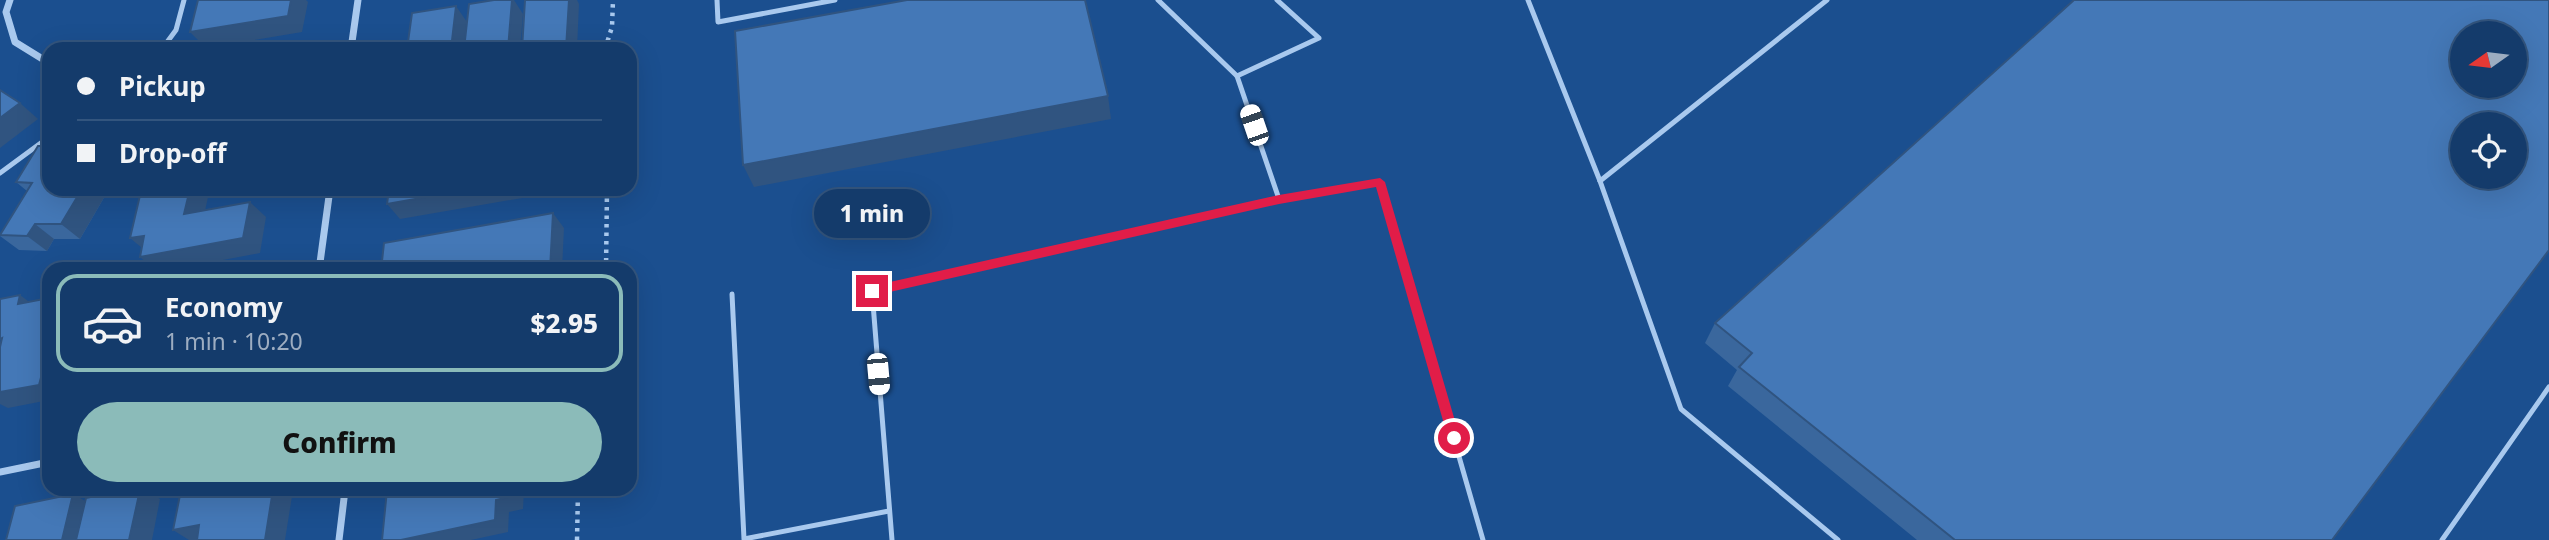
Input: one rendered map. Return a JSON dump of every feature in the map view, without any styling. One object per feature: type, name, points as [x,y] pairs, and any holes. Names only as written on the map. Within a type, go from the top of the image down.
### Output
[{"type":"street","points":[[10,0],[6,12],[15,42],[42,59]]},
{"type":"street","points":[[352,42],[358,0]]},
{"type":"street","points":[[320,262],[329,196]]},
{"type":"street","points":[[0,472],[42,463]]},
{"type":"street","points":[[339,540],[344,496]]},
{"type":"lane","points":[[167,42],[176,30],[184,0]]},
{"type":"lane","points":[[717,0],[718,22],[835,0]]},
{"type":"lane","points":[[1158,0],[1237,76],[1279,199]]},
{"type":"lane","points":[[1237,76],[1319,38],[1277,0]]},
{"type":"lane","points":[[1528,0],[1600,181],[1681,409],[1838,540]]},
{"type":"lane","points":[[1600,181],[1828,0]]},
{"type":"lane","points":[[0,173],[42,142]]},
{"type":"lane","points":[[892,540],[872,291],[1279,199],[1380,182],[1483,540]]},
{"type":"lane","points":[[732,295],[744,540],[889,511]]},
{"type":"lane","points":[[2442,540],[2549,387]]},
{"type":"path","points":[[607,42],[612,27],[613,0]]},
{"type":"path","points":[[606,262],[607,196]]},
{"type":"path","points":[[577,540],[578,496]]},
{"type":"building","points":[[198,0],[291,0],[288,16],[190,32]]},
{"type":"building","points":[[512,0],[509,42],[465,42],[469,4]]},
{"type":"building","points":[[525,0],[569,0],[566,42],[522,42]]},
{"type":"building","points":[[907,0],[1085,0],[1108,96],[743,165],[735,31]]},
{"type":"building","points":[[2074,0],[2549,0],[2549,250],[2332,540],[1955,540],[1739,367],[1752,353],[1715,323]]},
{"type":"building","points":[[456,6],[452,42],[408,42],[412,13]]},
{"type":"building","points":[[0,90],[20,103],[0,118]]},
{"type":"building","points":[[38,146],[42,146],[42,196],[78,196],[61,224],[35,224],[27,236],[0,235],[32,183],[16,182]]},
{"type":"building","points":[[140,196],[188,196],[184,214],[250,202],[243,238],[140,257],[144,236],[130,238]]},
{"type":"building","points":[[388,196],[432,196],[387,204]]},
{"type":"building","points":[[553,213],[550,262],[382,262],[384,243]]},
{"type":"building","points":[[20,295],[18,304],[42,299],[42,374],[39,385],[0,392],[0,299]]},
{"type":"building","points":[[73,496],[62,540],[6,540],[15,506]]},
{"type":"building","points":[[139,496],[129,540],[76,540],[86,498]]},
{"type":"building","points":[[180,496],[272,496],[265,540],[197,540],[199,525],[173,530]]},
{"type":"building","points":[[386,496],[509,496],[496,500],[495,520],[401,540],[382,540]]},
{"type":"route","points":[[872,291],[1279,199],[1380,182],[1454,438]]}]
